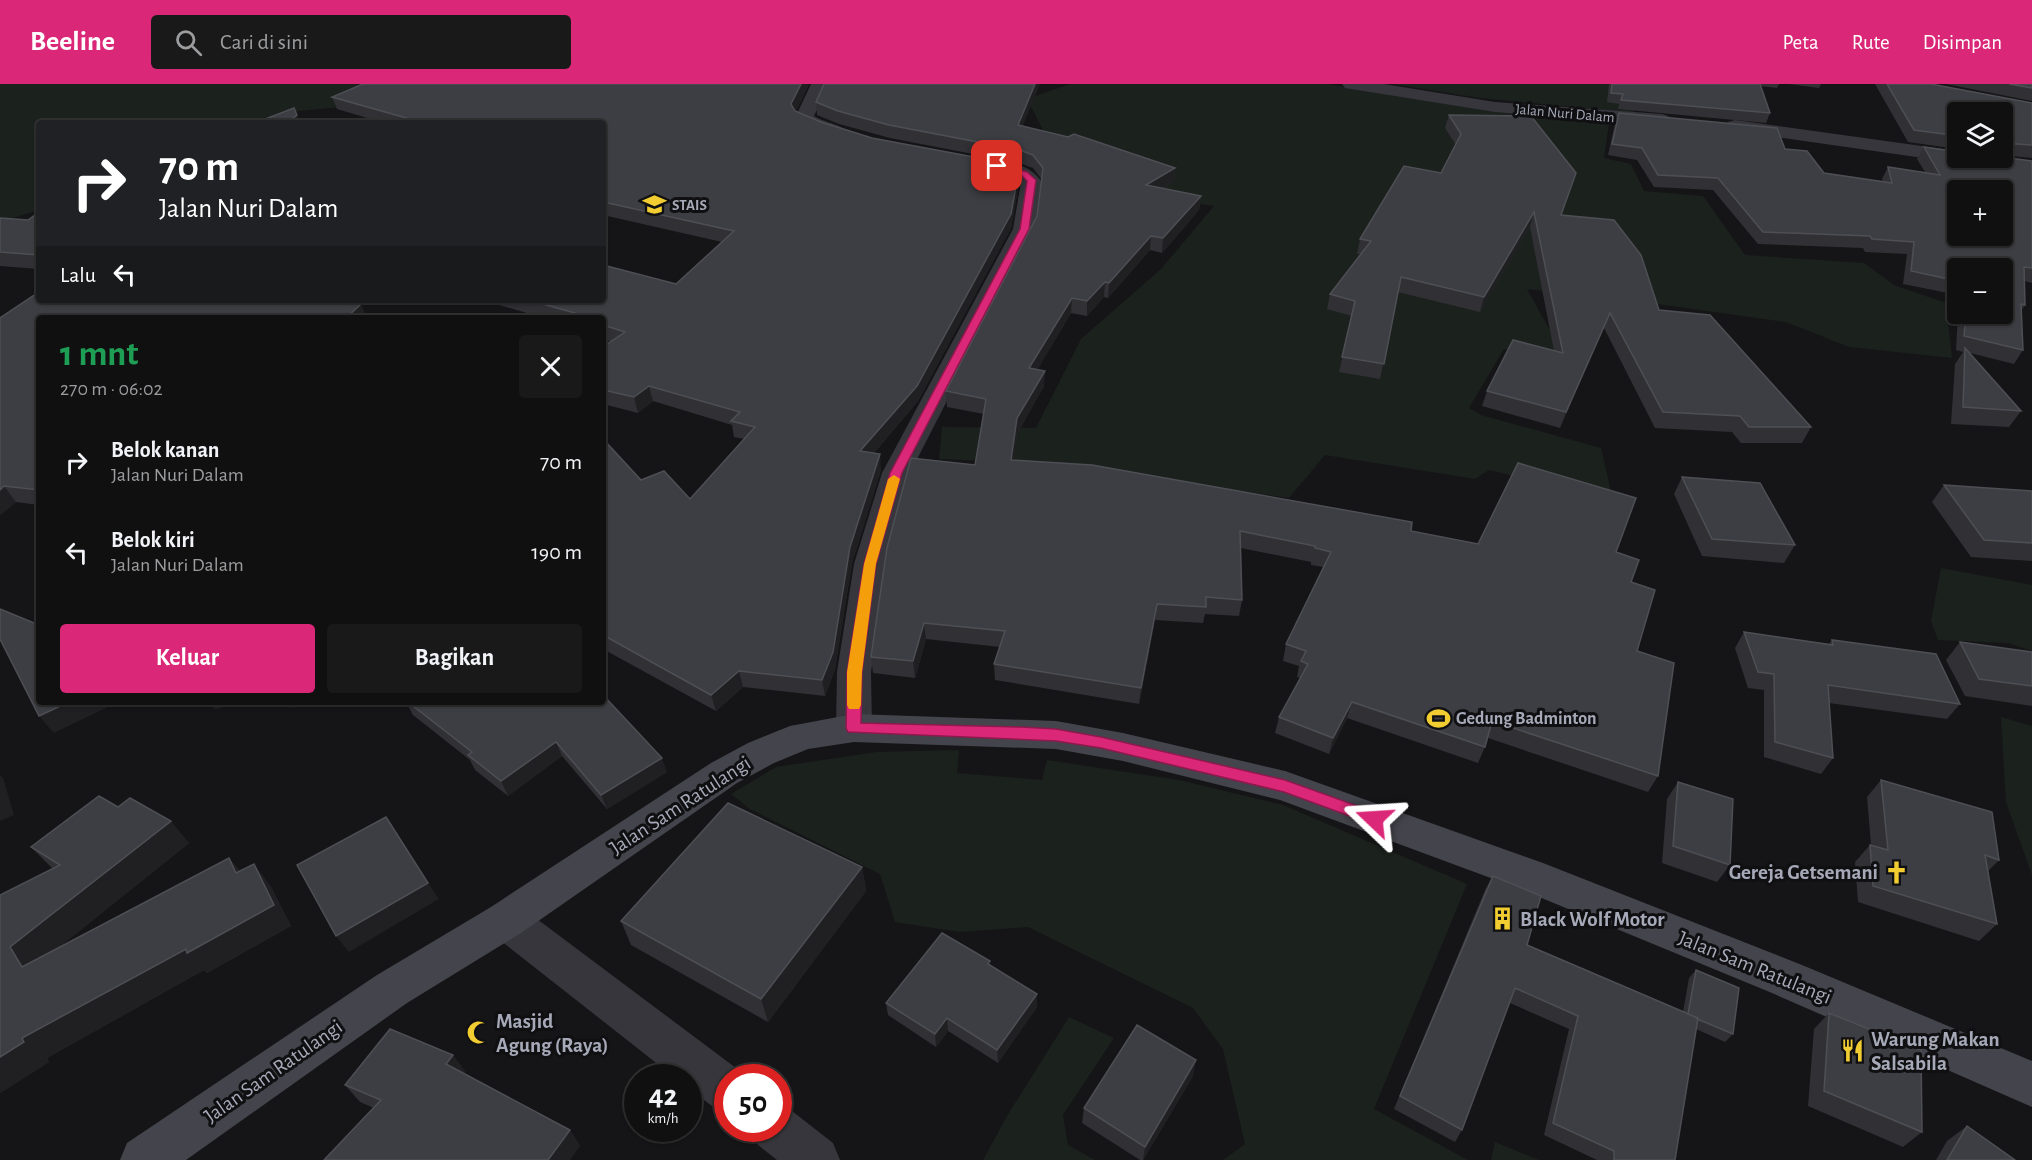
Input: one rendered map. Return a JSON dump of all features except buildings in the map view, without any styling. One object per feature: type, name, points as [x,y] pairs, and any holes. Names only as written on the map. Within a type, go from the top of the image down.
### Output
[{"type":"main road","name":"Jalan Sam Ratulangi","points":[[144,1160],[392,989],[506,920],[724,773],[761,753],[803,736],[854,728],[1056,735],[1123,747],[1285,786],[1551,884],[1787,979],[2032,1084]]},
{"type":"street","points":[[820,84],[804,118],[826,129],[869,141]]},
{"type":"street","name":"Jalan Nuri Dalam","points":[[1351,84],[1495,107],[1682,122]]},
{"type":"street","points":[[1721,125],[1947,155]]},
{"type":"street","points":[[854,728],[854,672],[870,564],[896,473],[992,293],[1026,222],[1031,180],[1029,178],[1012,169],[949,157]]},
{"type":"street","points":[[506,920],[714,1079]]},
{"type":"street","points":[[792,1141],[816,1160]]},
{"type":"shaded area","points":[[0,84],[377,84],[340,107],[298,111],[282,120],[36,120],[36,211],[0,222]]},
{"type":"shaded area","points":[[1070,84],[1328,84],[1498,111],[1609,123],[1604,158],[1631,164],[1644,191],[1703,196],[1745,255],[1864,263],[1894,285],[1946,303],[1952,358],[1849,347],[1786,322],[1527,289],[1548,327],[1581,368],[1504,349],[1469,408],[1481,415],[1601,448],[1613,500],[1489,470],[1475,479],[1325,455],[1289,498],[1062,464],[939,459],[942,427],[1036,428],[1081,339],[1161,269],[1214,206],[1148,196],[1046,136],[1027,99]]},
{"type":"shaded area","points":[[1392,84],[1630,84],[1634,113],[1480,98]]},
{"type":"shaded area","points":[[1941,568],[2032,585],[2032,651],[2008,643],[1938,640],[1931,621]]},
{"type":"shaded area","points":[[2001,717],[2032,726],[2032,875],[2006,802]]},
{"type":"shaded area","points":[[959,750],[957,773],[1042,780],[1047,760],[1179,780],[1283,805],[1467,884],[1374,1109],[1468,1160],[1223,1160],[1245,1144],[1223,1049],[1193,1008],[1028,927],[960,932],[895,922],[880,874],[750,809],[731,794],[776,767],[876,752]]},
{"type":"shaded area","points":[[1069,1017],[1114,1038],[1063,1115],[1068,1145],[1095,1160],[983,1160],[1007,1116]]},
{"type":"shaded area","points":[[1495,1142],[1539,1160],[1491,1160]]},
{"type":"slow traffic","points":[[854,705],[854,672],[870,564],[876,536],[894,479]]},
{"type":"place","name":"STAIS","points":[[654,205]]},
{"type":"place","name":"Gedung Badminton","points":[[1438,718]]},
{"type":"place","name":"Gereja Getsemani","points":[[1896,872]]},
{"type":"place","name":"Black Wolf Motor","points":[[1502,919]]},
{"type":"place","name":"Masjid Agung (Raya)","points":[[478,1033]]},
{"type":"place","name":"Warung Makan Salsabila","points":[[1853,1051]]},
{"type":"route","points":[[997,166],[1012,169],[1031,180],[1024,229],[896,473],[876,536],[870,564],[854,672],[854,728],[1056,735],[1123,747],[1285,786],[1374,819]]}]
